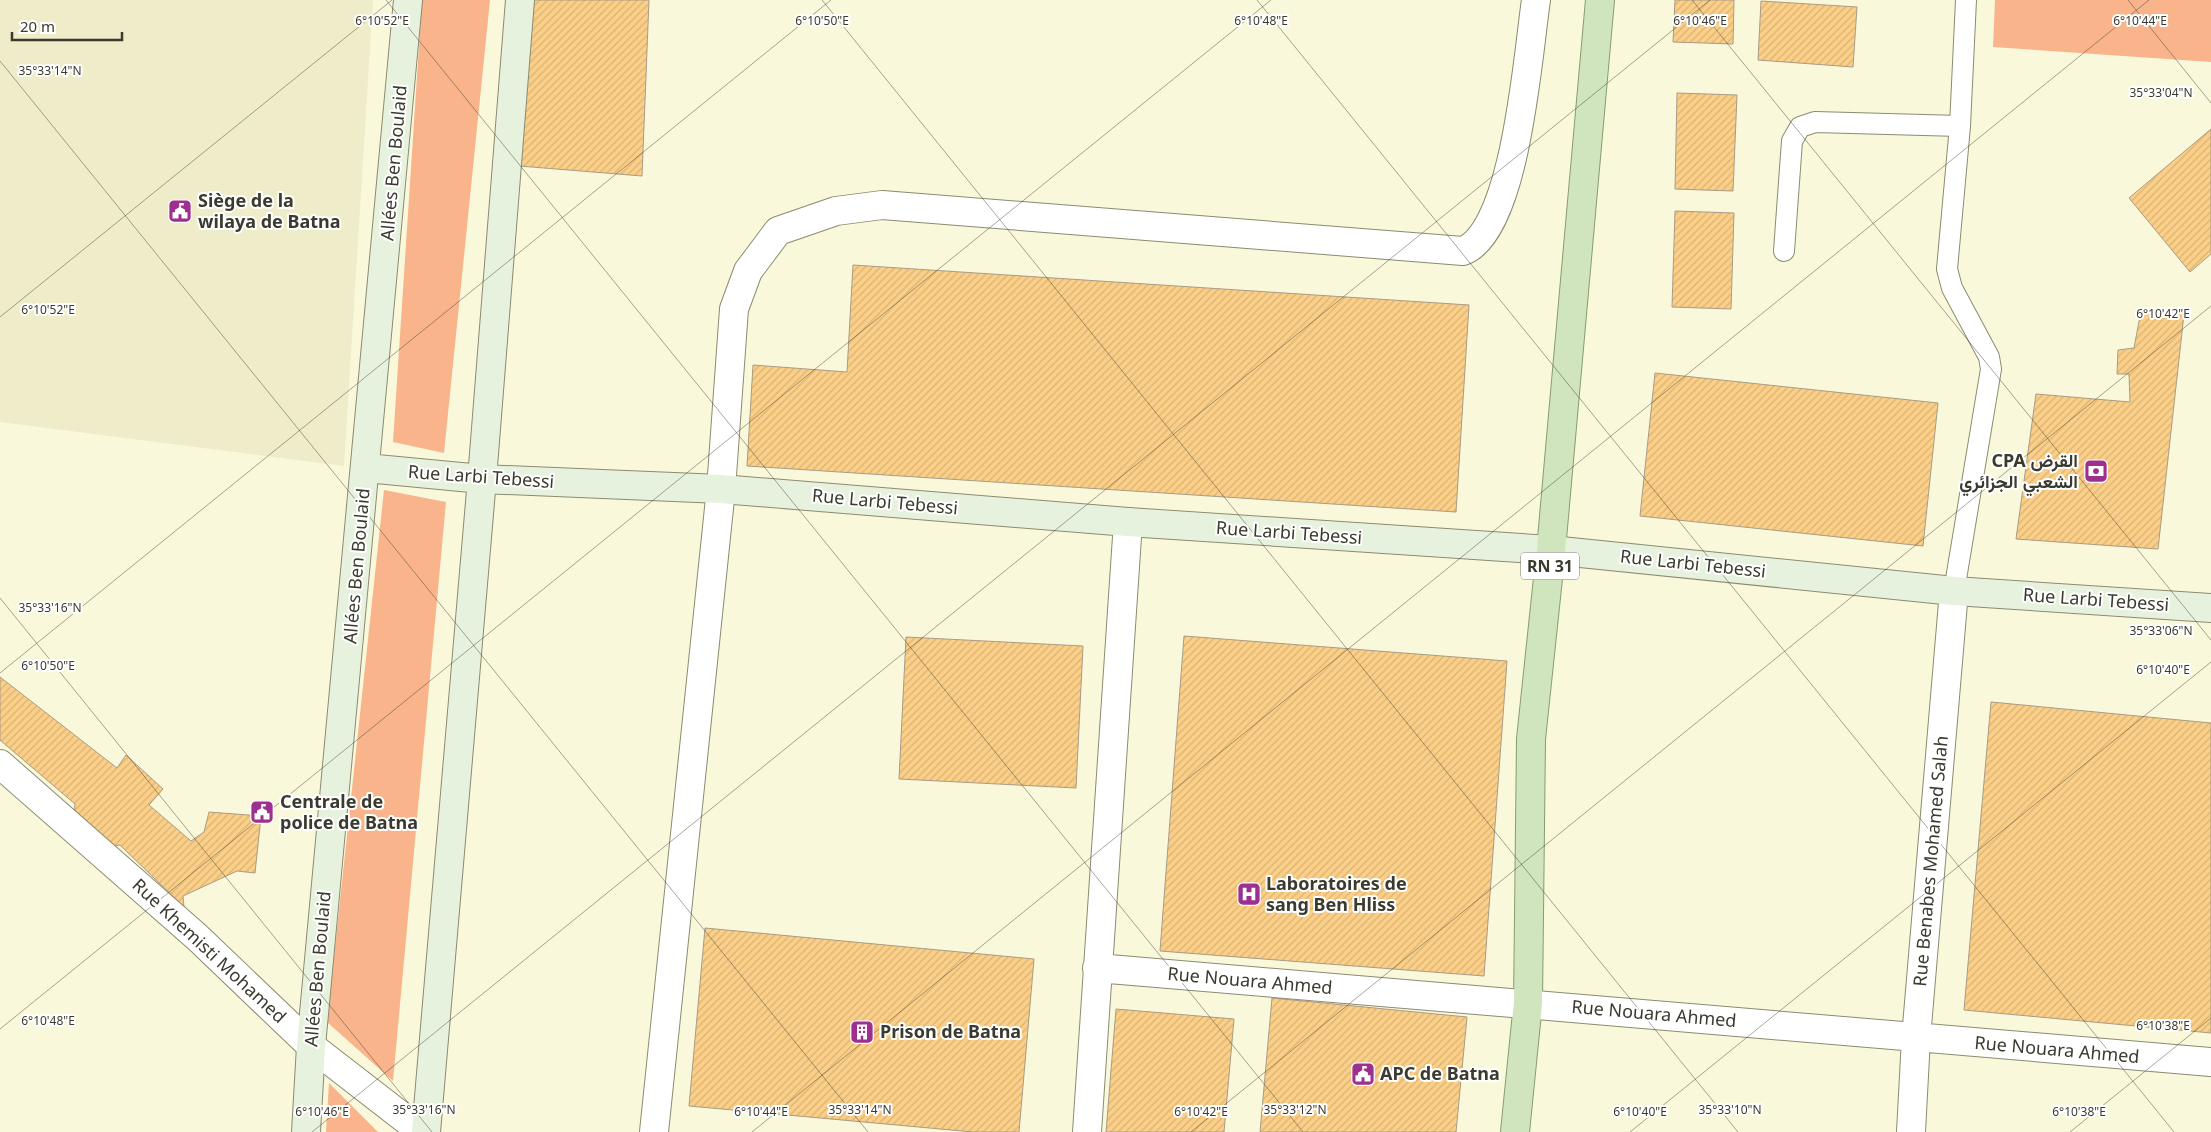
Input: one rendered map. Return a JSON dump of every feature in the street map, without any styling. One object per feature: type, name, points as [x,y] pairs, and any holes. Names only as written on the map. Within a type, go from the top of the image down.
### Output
[{"type":"main road","name":"Allées Ben Boulaid","points":[[306,1132],[311,1046],[408,0]]},
{"type":"main road","points":[[426,1132],[482,480],[520,0]]},
{"type":"main road","name":"RN 31","points":[[1514,1132],[1528,1003],[1531,739],[1552,550],[1600,0]]},
{"type":"main road","name":"Rue Larbi Tebessi","points":[[366,468],[482,480],[721,489],[1128,522],[1552,550],[1954,591],[2211,608]]},
{"type":"street","points":[[654,1132],[721,489],[734,310],[748,271],[778,231],[836,211],[882,205],[1463,251],[1472,248],[1481,238],[1497,211],[1505,192],[1513,161],[1536,0]]},
{"type":"street","points":[[1087,1132],[1128,522]]},
{"type":"street","name":"Rue Benabes Mohamed Salah","points":[[1910,1132],[1916,1038],[1954,591]]},
{"type":"street","name":"Rue Khemisti Mohamed","points":[[0,764],[197,937],[311,1046],[422,1132]]},
{"type":"street","name":"Rue Nouara Ahmed","points":[[1097,968],[2211,1062]]},
{"type":"lane","points":[[1954,591],[1992,369],[1989,358],[1952,288],[1946,269],[1960,126],[1966,0]]},
{"type":"lane","points":[[1784,251],[1792,141],[1800,127],[1815,122],[1960,126]]},
{"type":"shaded area","name":"Siège de la wilaya de Batna","points":[[0,0],[373,0],[344,466],[0,422]]},
{"type":"shaded area","points":[[422,0],[490,0],[444,453],[393,442]]},
{"type":"shaded area","points":[[1995,0],[2211,0],[2211,62],[1993,47]]},
{"type":"shaded area","points":[[384,490],[446,502],[393,1081],[327,1022]]},
{"type":"shaded area","points":[[329,1083],[378,1132],[326,1132]]},
{"type":"building","points":[[522,0],[649,0],[642,176],[507,165]]},
{"type":"building","points":[[1675,0],[1734,0],[1733,44],[1673,42]]},
{"type":"building","points":[[1761,1],[1857,7],[1853,67],[1758,60]]},
{"type":"building","points":[[1677,93],[1737,95],[1733,191],[1675,189]]},
{"type":"building","points":[[2211,129],[2211,254],[2190,272],[2129,198]]},
{"type":"building","points":[[1675,211],[1734,213],[1731,309],[1672,307]]},
{"type":"building","points":[[853,265],[1469,305],[1456,512],[747,466],[753,365],[847,372]]},
{"type":"building","name":"CPA القرض الشعبي الجزائري","points":[[2141,311],[2184,314],[2158,549],[2016,539],[2036,394],[2130,402],[2129,374],[2117,374],[2118,350],[2134,348]]},
{"type":"building","points":[[1655,373],[1938,403],[1923,546],[1640,516]]},
{"type":"building","points":[[1184,636],[1507,661],[1484,976],[1160,951]]},
{"type":"building","points":[[906,637],[1083,646],[1076,788],[899,779]]},
{"type":"building","points":[[0,677],[117,768],[126,755],[163,789],[149,805],[191,841],[204,832],[209,812],[261,816],[255,873],[237,871],[183,896],[184,907],[120,845],[107,847],[74,817],[75,804],[0,740]]},
{"type":"building","points":[[1991,702],[2211,723],[2211,1033],[1964,1010]]},
{"type":"building","name":"Prison de Batna","points":[[705,928],[1034,959],[1019,1132],[973,1132],[689,1106]]},
{"type":"building","name":"APC de Batna","points":[[1272,998],[1467,1017],[1456,1132],[1260,1132]]},
{"type":"building","points":[[1116,1009],[1234,1019],[1224,1132],[1106,1132]]},
{"type":"place","name":"Siège de la wilaya de Batna","points":[[180,211]]},
{"type":"place","name":"CPA القرض الشعبي الجزائري","points":[[2096,471]]},
{"type":"place","name":"Centrale de police de Batna","points":[[262,812]]},
{"type":"place","name":"Laboratoires de sang Ben Hliss","points":[[1249,894]]},
{"type":"place","name":"Prison de Batna","points":[[862,1032]]},
{"type":"place","name":"APC de Batna","points":[[1363,1074]]}]
